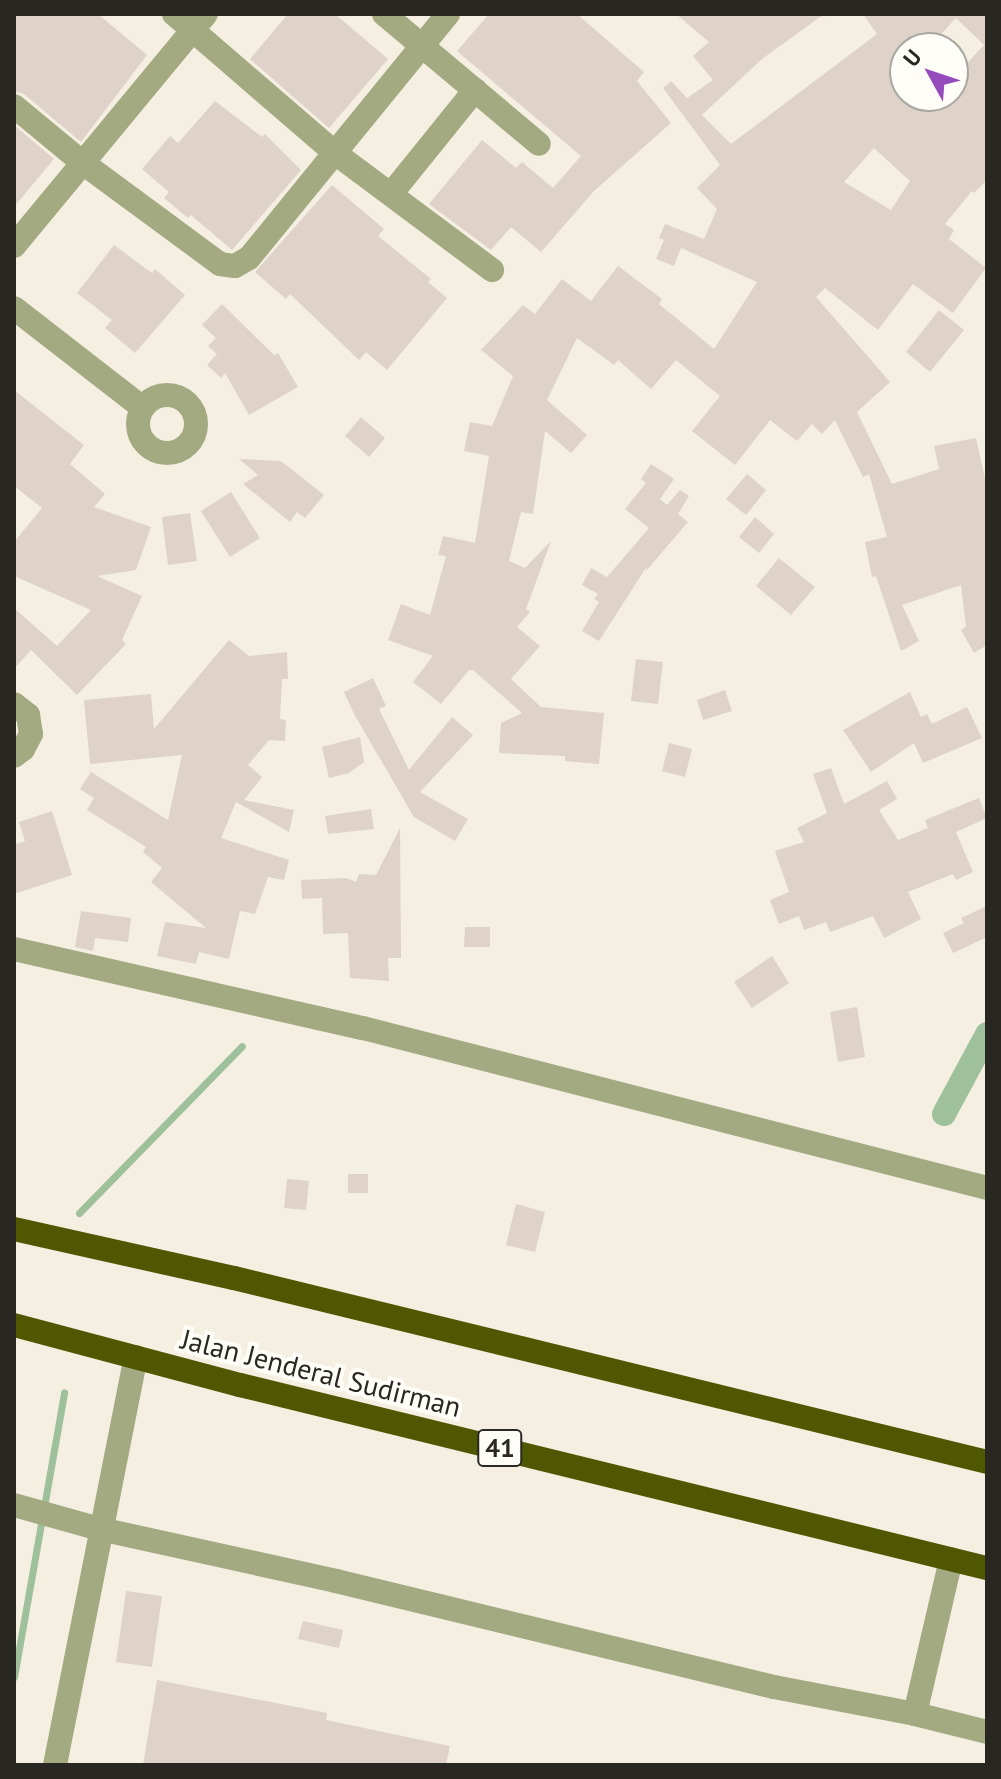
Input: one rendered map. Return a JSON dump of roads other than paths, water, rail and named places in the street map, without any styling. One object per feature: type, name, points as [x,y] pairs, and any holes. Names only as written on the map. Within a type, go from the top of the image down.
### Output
[{"type":"highway","points":[[14,1229],[234,1278],[987,1462]]},
{"type":"highway","name":"Jalan Jenderal Sudirman","points":[[14,1325],[987,1568]]},
{"type":"street","points":[[174,14],[200,22],[335,153],[492,270]]},
{"type":"street","points":[[384,14],[539,144]]},
{"type":"street","points":[[14,106],[83,163],[227,267],[249,258],[448,14]]},
{"type":"street","points":[[14,246],[200,22]]},
{"type":"street","points":[[391,194],[475,90]]},
{"type":"street","points":[[14,308],[143,408]]},
{"type":"street","points":[[14,704],[28,715],[31,734],[23,749],[14,756]]},
{"type":"street","points":[[14,949],[363,1028],[987,1188]]},
{"type":"street","points":[[55,1765],[136,1357]]},
{"type":"street","points":[[18,1506],[100,1529],[320,1577],[774,1687],[915,1714],[987,1732]]},
{"type":"street","points":[[915,1714],[951,1559]]},
{"type":"waterway","points":[[944,1114],[987,1034]]},
{"type":"waterway","points":[[79,1213],[242,1046]]},
{"type":"waterway","points":[[14,1677],[64,1392]]}]
